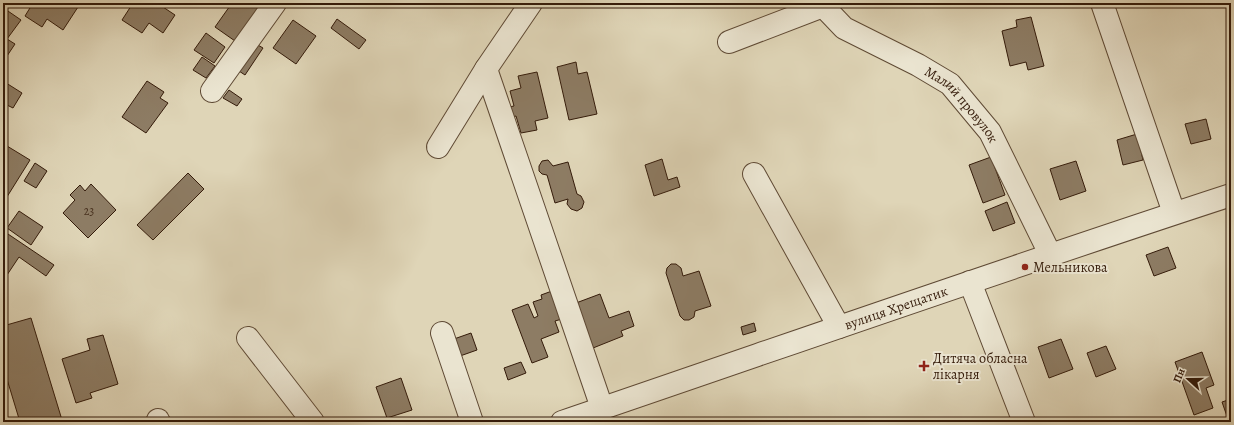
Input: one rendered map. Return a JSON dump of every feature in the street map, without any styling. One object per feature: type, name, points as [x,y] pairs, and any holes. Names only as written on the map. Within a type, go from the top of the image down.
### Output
[{"type":"street","points":[[212,92],[275,3]]},
{"type":"street","points":[[438,148],[486,69],[531,3]]},
{"type":"street","points":[[1102,3],[1174,213]]},
{"type":"street","points":[[729,42],[823,4]]},
{"type":"street","name":"Малий провулок","points":[[823,4],[844,28],[950,84],[990,132],[1050,254]]},
{"type":"street","points":[[486,69],[602,408]]},
{"type":"street","points":[[754,174],[839,327]]},
{"type":"street","name":"вулиця Хрещатик","points":[[562,422],[1050,254],[1231,195]]},
{"type":"street","points":[[970,282],[1024,422]]},
{"type":"street","points":[[442,333],[472,422]]},
{"type":"street","points":[[248,338],[313,422]]},
{"type":"building","points":[[33,3],[72,3],[78,7],[63,30],[47,19],[42,27],[25,16]]},
{"type":"building","points":[[133,3],[157,3],[175,15],[163,33],[149,23],[142,33],[122,20]]},
{"type":"building","points":[[232,3],[262,3],[235,41],[215,27]]},
{"type":"building","points":[[5,9],[21,20],[7,39],[15,44],[3,62],[3,12]]},
{"type":"building","points":[[1031,17],[1044,66],[1028,70],[1026,62],[1010,66],[1002,31],[1017,27],[1016,20]]},
{"type":"building","points":[[337,19],[366,40],[359,49],[331,28]]},
{"type":"building","points":[[293,20],[316,36],[296,64],[273,48]]},
{"type":"building","points":[[206,33],[225,47],[214,63],[194,50]]},
{"type":"building","points":[[251,41],[263,48],[245,75],[233,67]]},
{"type":"building","points":[[202,57],[215,66],[206,78],[193,70]]},
{"type":"building","points":[[576,62],[578,74],[587,72],[597,114],[569,120],[557,67]]},
{"type":"building","points":[[537,72],[548,118],[535,121],[537,130],[521,133],[516,116],[512,117],[509,107],[514,106],[510,91],[521,88],[518,76]]},
{"type":"building","points":[[3,81],[22,93],[13,108],[7,105],[3,112]]},
{"type":"building","points":[[147,81],[164,92],[160,98],[168,103],[146,133],[122,117]]},
{"type":"building","points":[[229,90],[242,99],[237,106],[223,98]]},
{"type":"building","points":[[1206,119],[1211,139],[1191,144],[1185,124]]},
{"type":"building","points":[[1137,134],[1143,160],[1123,165],[1117,140]]},
{"type":"building","points":[[7,146],[30,160],[5,200],[3,199],[3,153]]},
{"type":"building","points":[[991,157],[1005,195],[983,203],[969,165]]},
{"type":"building","points":[[662,159],[668,180],[677,177],[680,187],[654,196],[645,165]]},
{"type":"building","points":[[548,160],[553,166],[568,162],[577,194],[581,196],[584,202],[582,208],[577,211],[571,209],[567,204],[568,199],[555,203],[547,175],[542,174],[539,171],[539,166],[542,161]]},
{"type":"building","points":[[1076,161],[1086,191],[1060,200],[1050,169]]},
{"type":"building","points":[[35,163],[47,171],[36,188],[24,181]]},
{"type":"building","points":[[188,173],[204,189],[153,240],[137,225]]},
{"type":"building","points":[[91,184],[116,210],[88,238],[63,213],[75,200],[70,195],[80,185],[85,191]]},
{"type":"building","points":[[1007,202],[1015,223],[993,231],[985,211]]},
{"type":"building","points":[[19,211],[43,227],[31,245],[7,228]]},
{"type":"building","points":[[5,232],[54,265],[46,276],[19,257],[3,281],[3,236]]},
{"type":"building","points":[[1168,247],[1176,268],[1154,276],[1146,255]]},
{"type":"building","points":[[671,264],[676,264],[681,268],[683,276],[699,271],[711,306],[695,311],[694,317],[689,320],[684,320],[680,316],[666,273],[667,268]]},
{"type":"building","points":[[552,291],[562,319],[555,321],[559,332],[541,339],[548,357],[532,363],[512,310],[528,304],[534,318],[538,316],[533,302],[542,299],[541,295]]},
{"type":"building","points":[[600,294],[609,318],[629,311],[634,326],[621,331],[623,336],[593,348],[576,303]]},
{"type":"building","points":[[31,318],[62,420],[57,422],[20,422],[3,366],[3,326]]},
{"type":"building","points":[[754,323],[756,331],[743,335],[741,327]]},
{"type":"building","points":[[471,333],[477,350],[460,356],[454,339]]},
{"type":"building","points":[[103,335],[118,384],[90,393],[92,398],[76,403],[62,359],[90,350],[87,339]]},
{"type":"building","points":[[1061,339],[1073,369],[1049,378],[1038,347]]},
{"type":"building","points":[[1106,346],[1116,369],[1096,377],[1087,353]]},
{"type":"building","points":[[1202,352],[1214,385],[1206,388],[1213,408],[1194,415],[1175,362]]},
{"type":"building","points":[[521,362],[526,373],[508,380],[504,368]]},
{"type":"building","points":[[401,378],[412,410],[387,418],[376,387]]},
{"type":"building","points":[[1231,399],[1231,422],[1229,422],[1222,402]]},
{"type":"place","name":"Мельникова","points":[[1025,267]]},
{"type":"place","name":"Дитяча обласна лікарня","points":[[924,366]]}]
